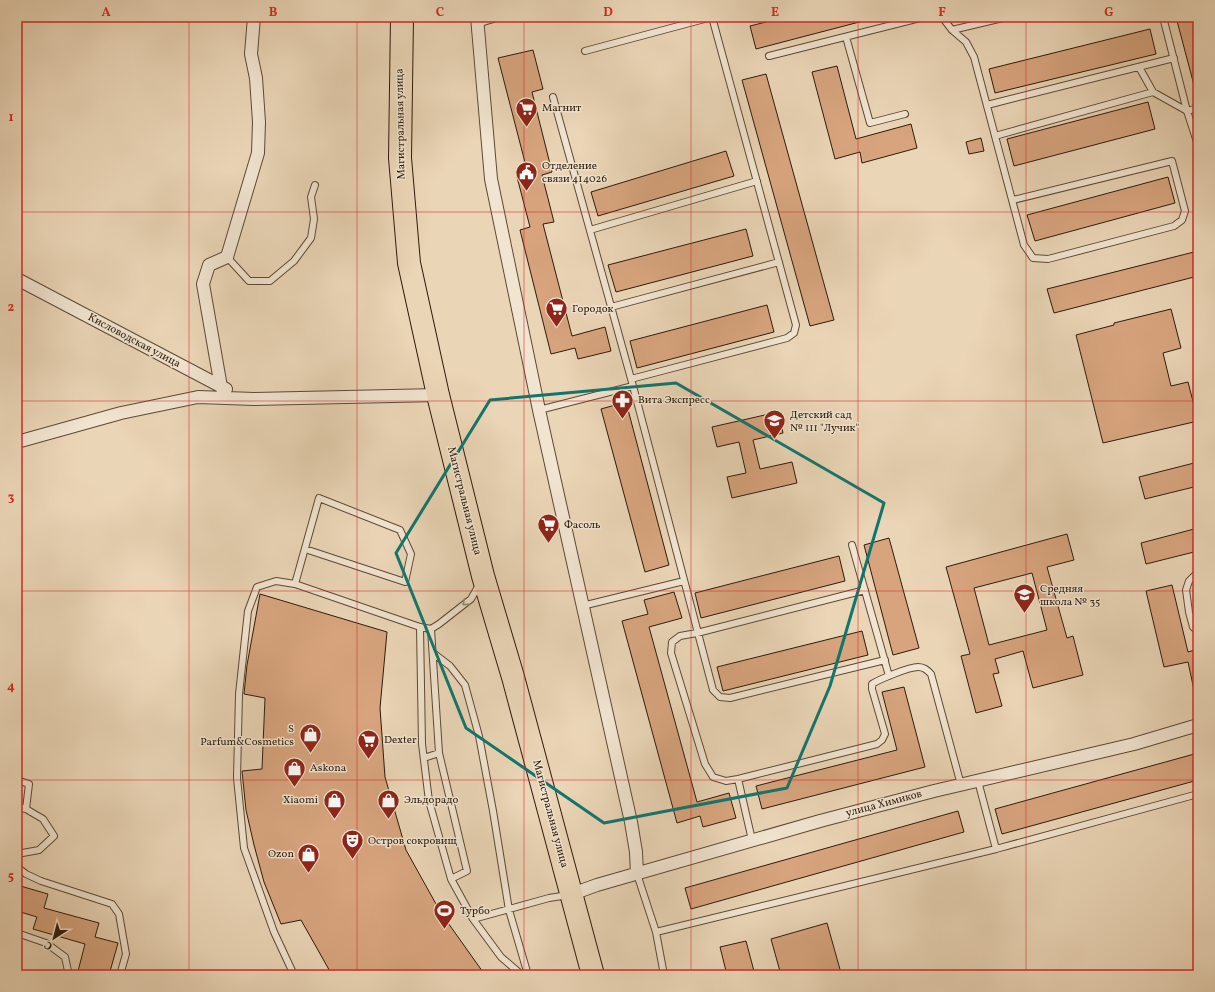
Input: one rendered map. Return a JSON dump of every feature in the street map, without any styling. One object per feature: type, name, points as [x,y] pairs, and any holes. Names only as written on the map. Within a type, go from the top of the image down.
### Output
[{"type":"highway","name":"Магистральная улица","points":[[402,17],[400,158],[409,256],[438,395],[483,576],[514,677],[593,975]]},
{"type":"street","points":[[221,387],[203,284],[209,265],[227,257],[258,153],[259,122],[256,78],[251,54],[254,17]]},
{"type":"street","points":[[477,20],[491,179],[539,410],[631,822],[636,852],[637,874]]},
{"type":"street","name":"Кисловодская улица","points":[[17,279],[221,387],[254,400]]},
{"type":"street","points":[[17,442],[121,413],[198,396],[254,400],[438,395]]},
{"type":"street","name":"улица Химиков","points":[[572,894],[597,885],[752,840],[934,791],[1134,744],[1198,725]]},
{"type":"lane","points":[[477,20],[500,17]]},
{"type":"lane","points":[[539,410],[787,338],[794,333],[796,325],[712,17],[584,50]]},
{"type":"lane","points":[[769,56],[924,17]]},
{"type":"lane","points":[[942,17],[952,30],[966,42],[974,57],[987,105],[995,136],[1012,200],[1024,245],[1033,258],[1048,259],[1174,226],[1182,220],[1185,211],[1172,161],[1012,200]]},
{"type":"lane","points":[[952,30],[1007,17]]},
{"type":"lane","points":[[1163,17],[1198,145]]},
{"type":"lane","points":[[846,37],[870,123],[905,114]]},
{"type":"lane","points":[[987,105],[1174,58]]},
{"type":"lane","points":[[1139,67],[1153,92],[1188,111],[1198,108]]},
{"type":"lane","points":[[995,136],[1153,92]]},
{"type":"lane","points":[[553,97],[632,382],[713,690],[720,697],[730,698],[885,660]]},
{"type":"lane","points":[[590,230],[757,181]]},
{"type":"lane","points":[[227,257],[249,281],[270,281],[294,261],[311,238],[314,219],[311,197],[315,185]]},
{"type":"lane","points":[[611,307],[779,262]]},
{"type":"lane","points":[[295,584],[319,498],[400,530],[411,554],[405,582],[305,550]]},
{"type":"lane","points":[[852,545],[889,676]]},
{"type":"lane","points":[[1198,572],[1189,581],[1186,590],[1193,627],[1198,632]]},
{"type":"lane","points":[[294,975],[274,932],[244,848],[238,778],[238,694],[248,611],[257,587],[276,581],[295,584],[420,627],[431,629],[471,598],[483,576]]},
{"type":"lane","points":[[582,606],[684,581]]},
{"type":"lane","points":[[865,590],[680,636],[672,642],[671,653],[705,764],[713,777],[726,781],[877,744],[882,740],[885,734],[872,689],[872,684],[889,676],[917,667],[925,668],[931,674],[961,785]]},
{"type":"lane","points":[[420,627],[422,744],[429,801],[451,879],[473,919],[501,957],[522,975]]},
{"type":"lane","points":[[431,629],[439,753],[467,871],[451,879]]},
{"type":"lane","points":[[432,653],[450,666],[465,685],[483,759],[509,910],[528,975]]},
{"type":"lane","points":[[424,758],[439,753]]},
{"type":"lane","points":[[738,779],[752,840]]},
{"type":"lane","points":[[17,780],[29,784],[26,809]]},
{"type":"lane","points":[[978,781],[996,849]]},
{"type":"lane","points":[[656,932],[996,849],[1198,794]]},
{"type":"lane","points":[[17,807],[26,809],[43,819],[54,836],[39,850],[17,854]]},
{"type":"lane","points":[[17,868],[41,881],[112,904],[119,914],[126,954],[120,975]]},
{"type":"lane","points":[[637,874],[656,932],[664,975]]},
{"type":"lane","points":[[473,919],[549,898],[572,894]]},
{"type":"lane","points":[[17,933],[46,943],[65,957],[68,971],[67,975]]},
{"type":"highlighted area","points":[[676,383],[884,503],[830,686],[787,788],[604,823],[466,728],[396,553],[490,400]]},
{"type":"building","points":[[786,17],[867,17],[867,20],[756,49],[750,26]]},
{"type":"building","points":[[1176,17],[1198,17],[1198,88],[1195,89]]},
{"type":"building","points":[[1150,29],[1156,54],[995,93],[989,69]]},
{"type":"building","points":[[533,50],[543,89],[532,92],[552,172],[542,175],[554,222],[543,224],[572,336],[605,327],[611,351],[578,359],[575,348],[551,354],[520,230],[530,227],[517,177],[528,174],[498,58]]},
{"type":"building","points":[[837,66],[856,139],[911,124],[917,148],[862,163],[860,152],[835,159],[812,72]]},
{"type":"building","points":[[766,74],[834,320],[810,326],[742,80]]},
{"type":"building","points":[[1148,102],[1155,129],[1014,166],[1007,139]]},
{"type":"building","points":[[981,138],[984,151],[969,154],[966,142]]},
{"type":"building","points":[[726,151],[734,176],[598,216],[591,192]]},
{"type":"building","points":[[1168,177],[1175,203],[1035,241],[1027,215]]},
{"type":"building","points":[[746,229],[753,256],[616,292],[608,265]]},
{"type":"building","points":[[1198,251],[1198,276],[1054,313],[1047,289]]},
{"type":"building","points":[[767,305],[774,332],[637,368],[630,341]]},
{"type":"building","points":[[1171,309],[1181,348],[1163,353],[1171,386],[1188,382],[1198,421],[1103,443],[1076,335],[1114,325],[1114,323]]},
{"type":"building","points":[[626,402],[669,565],[645,572],[601,409]]},
{"type":"building","points":[[778,412],[783,433],[753,440],[760,469],[792,462],[797,483],[732,498],[727,477],[746,473],[739,442],[717,447],[712,427]]},
{"type":"building","points":[[1198,462],[1198,486],[1145,499],[1139,477]]},
{"type":"building","points":[[1198,528],[1198,551],[1146,564],[1141,543]]},
{"type":"building","points":[[1067,534],[1074,560],[1047,567],[1067,638],[1073,636],[1083,675],[1033,688],[1023,651],[995,659],[999,673],[993,674],[1002,706],[976,713],[961,656],[970,654],[946,567]],"holes":[[[1032,573],[1047,630],[989,645],[974,588]]]},
{"type":"building","points":[[889,538],[919,648],[893,655],[864,545]]},
{"type":"building","points":[[839,556],[845,581],[701,618],[695,593]]},
{"type":"building","points":[[1172,585],[1188,652],[1198,649],[1198,689],[1194,690],[1188,662],[1164,667],[1146,591]]},
{"type":"building","points":[[674,592],[682,618],[649,627],[697,802],[729,793],[736,818],[703,827],[700,816],[677,823],[622,621],[648,614],[644,600]]},
{"type":"building","points":[[260,594],[387,632],[380,708],[385,777],[406,850],[441,913],[485,975],[332,975],[301,920],[281,924],[264,882],[254,845],[246,810],[242,771],[262,769],[265,698],[244,694],[247,665]]},
{"type":"building","points":[[862,631],[868,655],[723,691],[717,667]]},
{"type":"building","points":[[904,687],[925,767],[762,809],[756,786],[897,750],[882,692]]},
{"type":"building","points":[[1198,753],[1198,780],[1002,834],[995,809]]},
{"type":"building","points":[[958,811],[964,832],[691,909],[685,888]]},
{"type":"building","points":[[17,885],[48,894],[44,908],[99,923],[95,937],[118,943],[109,975],[77,975],[85,944],[33,929],[37,917],[17,911]]},
{"type":"building","points":[[827,923],[841,973],[834,975],[781,975],[771,939]]},
{"type":"building","points":[[746,941],[755,975],[727,975],[720,947]]},
{"type":"place","name":"Магнит","points":[[526,128]]},
{"type":"place","name":"Отделение связи 414026","points":[[527,192]]},
{"type":"place","name":"Городок","points":[[556,328]]},
{"type":"place","name":"Вита Экспресс","points":[[623,420]]},
{"type":"place","name":"Детский сад № 111 \"Лучик\"","points":[[774,440]]},
{"type":"place","name":"Фасоль","points":[[549,544]]},
{"type":"place","name":"Средняя школа № 35","points":[[1025,614]]},
{"type":"place","name":"S Parfum&Cosmetics","points":[[310,754]]},
{"type":"place","name":"Dexter","points":[[369,760]]},
{"type":"place","name":"Askona","points":[[295,788]]},
{"type":"place","name":"Xiaomi","points":[[334,820]]},
{"type":"place","name":"Эльдорадо","points":[[389,820]]},
{"type":"place","name":"Остров сокровищ","points":[[352,860]]},
{"type":"place","name":"Ozon","points":[[309,874]]},
{"type":"place","name":"Турбо","points":[[445,930]]}]
